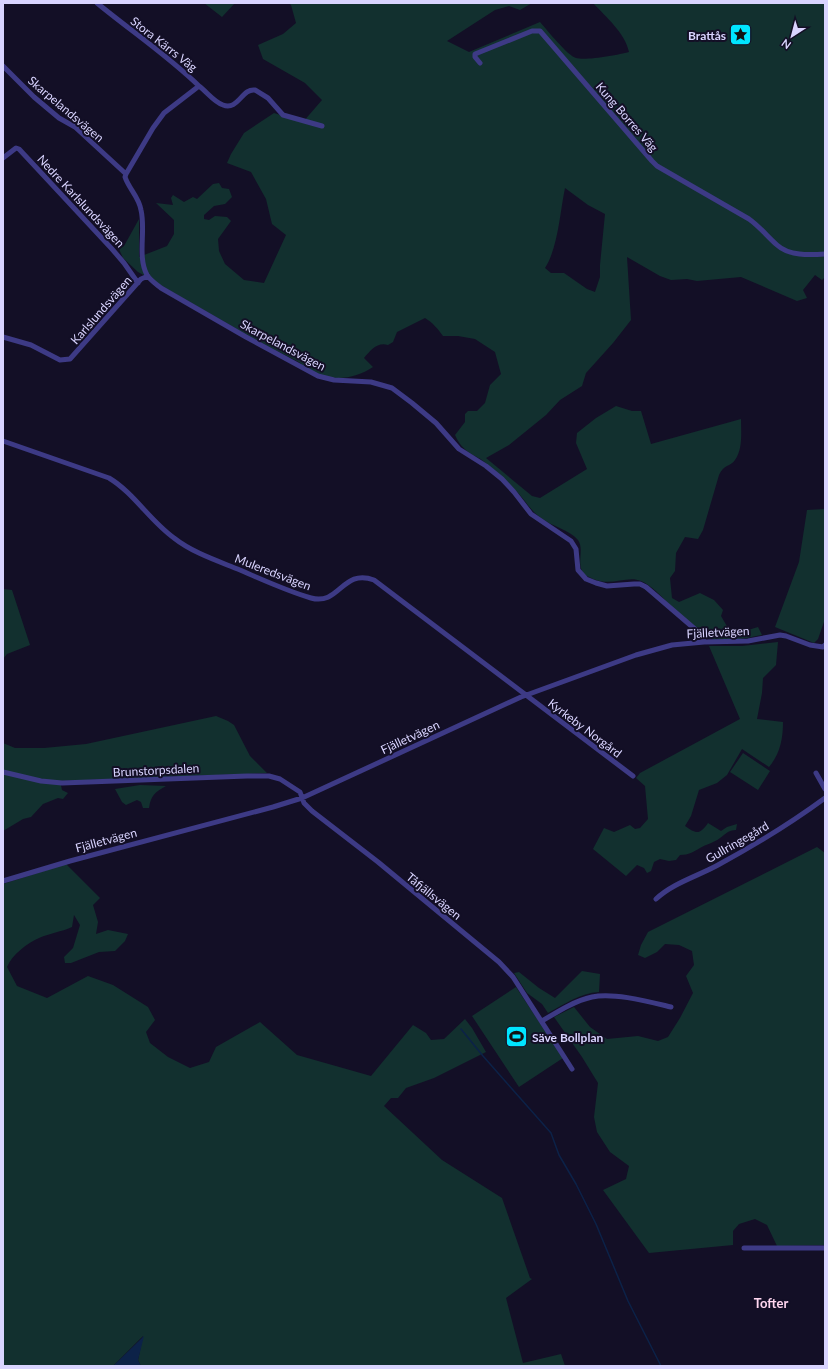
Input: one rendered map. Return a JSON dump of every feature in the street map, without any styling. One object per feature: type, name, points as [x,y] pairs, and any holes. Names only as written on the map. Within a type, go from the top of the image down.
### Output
[{"type":"street","name":"Stora Kärrs Väg","points":[[97,3],[178,66],[222,105],[229,107],[235,104],[248,91],[254,90],[268,98],[282,115],[322,126]]},
{"type":"street","name":"Kung Borres Väg","points":[[480,63],[475,57],[475,54],[532,31],[540,31],[657,166],[759,226],[781,248],[795,253],[825,254]]},
{"type":"street","name":"Skarpelandsvägen","points":[[3,66],[34,97],[59,118],[76,127],[126,174],[126,181],[139,200],[142,212],[143,260],[148,276],[161,288],[318,376],[334,380],[371,382],[389,387],[396,391],[436,423],[459,449],[486,466],[502,479],[531,514],[571,541],[576,549],[578,570],[586,579],[604,585],[617,586],[640,584],[646,587],[696,630],[702,636],[704,642]]},
{"type":"street","points":[[126,174],[153,128],[164,113],[199,86]]},
{"type":"street","name":"Nedre Karlslundsvägen","points":[[3,158],[16,148],[19,149],[112,249],[138,282]]},
{"type":"street","name":"Karlslundsvägen","points":[[3,337],[31,345],[60,360],[70,359],[138,282],[144,277],[148,276]]},
{"type":"street","name":"Muleredsvägen","points":[[3,441],[109,478],[123,488],[174,538],[197,551],[292,592],[319,600],[326,599],[332,596],[351,580],[363,577],[374,580],[526,695]]},
{"type":"street","name":"Fjälletvägen","points":[[3,881],[68,861],[302,798],[526,695],[650,650],[672,645],[704,642],[748,641],[780,635],[810,645],[824,646]]},
{"type":"street","name":"Kyrkeby Norgård","points":[[526,695],[633,776]]},
{"type":"street","name":"Brunstorpsdalen","points":[[3,772],[37,780],[62,783],[268,776],[280,779],[290,785],[300,792],[302,798]]},
{"type":"street","points":[[816,773],[825,789]]},
{"type":"street","name":"Tåfjällsvägen","points":[[302,798],[304,803],[312,811],[378,862],[499,962],[513,977],[572,1069]]},
{"type":"street","name":"Gullringegård","points":[[656,899],[668,889],[757,844],[825,798]]},
{"type":"street","points":[[542,1021],[582,1000],[595,996],[614,996],[671,1007]]},
{"type":"street","points":[[744,1248],[825,1248]]},
{"type":"green space","points":[[204,3],[235,3],[222,17]]},
{"type":"green space","points":[[289,3],[532,3],[520,10],[509,6],[495,10],[447,41],[469,52],[540,22],[568,53],[576,58],[587,59],[629,52],[624,38],[593,3],[825,3],[825,277],[822,280],[815,275],[803,290],[807,298],[797,301],[741,277],[697,281],[687,279],[671,280],[660,276],[627,257],[631,320],[586,373],[582,386],[560,400],[546,415],[509,445],[486,458],[532,496],[540,498],[587,469],[576,443],[577,433],[596,418],[616,406],[632,411],[641,411],[651,444],[741,419],[741,440],[738,456],[721,471],[703,530],[698,539],[685,537],[676,553],[675,571],[670,578],[672,598],[679,602],[700,593],[714,600],[723,610],[721,616],[732,635],[758,627],[762,635],[743,639],[711,639],[695,629],[656,591],[645,583],[630,579],[607,582],[593,579],[585,575],[582,571],[580,562],[581,548],[578,540],[570,533],[545,521],[532,510],[502,477],[482,460],[464,449],[455,435],[465,422],[465,414],[468,411],[477,411],[485,403],[490,385],[501,374],[495,352],[475,339],[458,336],[443,336],[435,326],[425,318],[397,332],[393,342],[388,345],[384,344],[377,346],[372,350],[364,358],[373,367],[368,370],[346,378],[322,376],[138,272],[123,258],[119,249],[124,246],[139,219],[139,257],[167,246],[174,234],[174,220],[156,203],[173,205],[171,198],[173,195],[184,202],[193,197],[197,199],[213,184],[219,183],[222,188],[229,189],[232,197],[225,204],[214,206],[204,215],[204,219],[209,220],[215,216],[227,217],[231,221],[218,239],[219,251],[225,264],[244,280],[264,283],[286,235],[272,224],[266,199],[251,172],[227,163],[244,133],[274,113],[303,122],[322,100],[305,83],[263,59],[258,45],[283,34],[296,23],[291,5]],"holes":[[[565,188],[588,205],[605,214],[600,277],[595,292],[587,289],[564,273],[551,273],[545,268],[556,240]]]},
{"type":"green space","points":[[825,509],[825,619],[818,639],[814,643],[775,627],[799,562],[807,510]]},
{"type":"green space","points":[[3,589],[12,590],[30,645],[7,654],[3,659]]},
{"type":"green space","points":[[778,642],[776,665],[763,678],[757,719],[783,722],[781,740],[776,757],[769,767],[742,749],[727,775],[717,783],[699,790],[691,816],[685,826],[692,831],[698,832],[703,830],[708,823],[721,831],[727,827],[737,824],[736,830],[729,831],[715,841],[691,853],[680,855],[676,860],[669,861],[660,859],[654,862],[651,871],[647,873],[644,868],[637,865],[626,876],[593,849],[604,828],[614,832],[630,825],[635,829],[640,828],[648,819],[645,786],[636,778],[640,773],[740,719],[709,646],[742,646]]},
{"type":"green space","points":[[216,716],[234,725],[250,756],[267,773],[60,781],[62,790],[68,793],[63,799],[58,798],[43,804],[31,817],[23,819],[3,831],[3,743],[15,748],[44,748],[86,744]]},
{"type":"green space","points":[[743,753],[770,771],[758,790],[730,772]]},
{"type":"green space","points":[[140,785],[166,786],[154,794],[149,808],[143,808],[141,802],[137,800],[126,805],[122,802],[115,789]]},
{"type":"green space","points":[[817,847],[825,853],[825,1245],[777,1246],[767,1225],[755,1219],[739,1224],[733,1231],[733,1245],[649,1253],[603,1190],[626,1179],[629,1166],[610,1152],[597,1132],[594,1117],[598,1083],[554,1017],[574,1007],[590,1027],[607,1039],[638,1036],[658,1041],[668,1037],[693,993],[686,976],[694,965],[692,951],[679,945],[665,944],[657,952],[645,958],[638,955],[641,945],[648,932]]},
{"type":"green space","points":[[66,864],[100,898],[93,905],[98,922],[96,934],[108,930],[128,934],[125,941],[115,951],[99,952],[71,963],[65,963],[64,957],[73,948],[80,925],[74,915],[72,927],[34,940],[12,958],[7,967],[17,986],[47,998],[88,976],[113,985],[148,1007],[155,1020],[146,1032],[150,1043],[168,1057],[190,1068],[209,1062],[216,1047],[260,1022],[297,1055],[371,1076],[413,1025],[426,1033],[431,1040],[444,1039],[465,1019],[486,1052],[434,1078],[406,1088],[398,1098],[391,1098],[384,1106],[442,1160],[502,1198],[530,1278],[532,1279],[506,1298],[523,1363],[561,1354],[565,1366],[141,1366],[138,1360],[143,1336],[113,1366],[3,1366],[3,884]]},
{"type":"green space","points":[[582,971],[600,974],[599,992],[585,994],[548,1013],[542,1004],[527,993],[514,973],[519,972],[539,988],[555,998]]},
{"type":"green space","name":"Säve Bollplan","points":[[516,987],[563,1058],[519,1087],[472,1016]]},
{"type":"water","points":[[144,1336],[138,1360],[141,1366],[113,1366]]},
{"type":"waterway","points":[[461,1029],[551,1133],[559,1155],[576,1184],[596,1224],[628,1301],[661,1366]]},
{"type":"place","name":"Brattås","points":[[741,35]]},
{"type":"place","name":"Säve Bollplan","points":[[517,1037]]},
{"type":"district","name":"Tofter","points":[[771,1303]]}]
